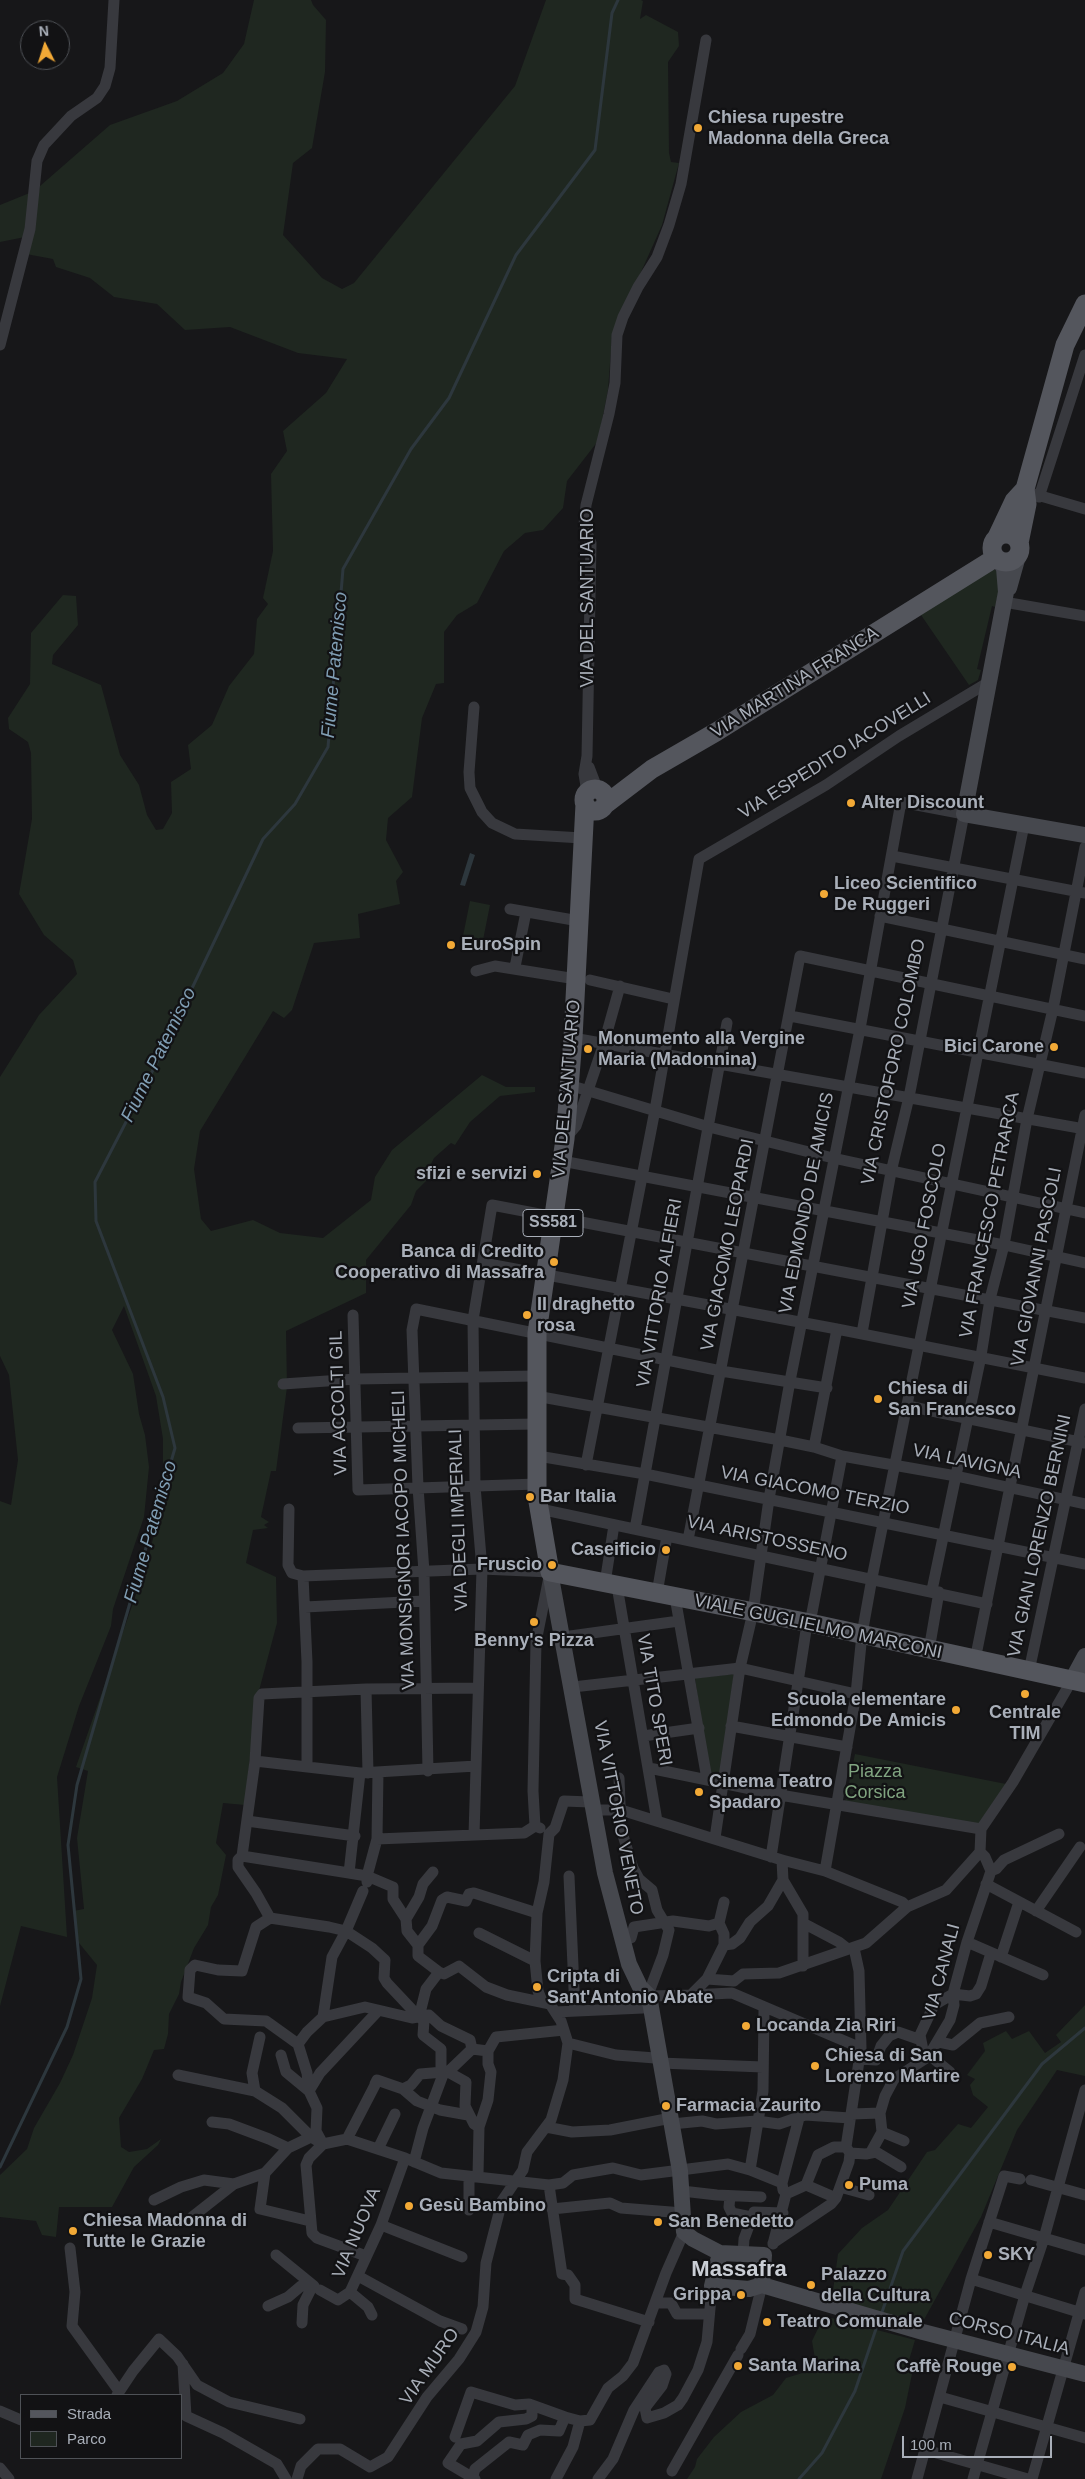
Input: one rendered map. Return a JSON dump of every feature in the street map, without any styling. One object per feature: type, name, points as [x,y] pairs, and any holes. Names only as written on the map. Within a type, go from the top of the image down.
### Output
[{"type":"main road","name":"VIA MARTINA FRANCA","points":[[1019,550],[1027,504],[1032,493],[1066,345],[1085,304]]},
{"type":"main road","name":"VIA MARTINA FRANCA","points":[[596,798],[635,780],[716,732],[953,582],[996,550],[1014,501],[1032,493]]},
{"type":"main road","points":[[1010,534],[1019,550],[1007,563],[996,550],[1010,534]]},
{"type":"main road","name":"VIA DEL SANTUARIO","points":[[550,1572],[537,1484],[537,1333],[565,1139],[573,1038],[583,979],[579,921],[582,838],[596,798]]},
{"type":"main road","name":"VIA DEL SANTUARIO","points":[[581,873],[592,831],[596,798]]},
{"type":"main road","name":"VIALE GUGLIELMO MARCONI","points":[[550,1572],[810,1623],[1078,1681]]},
{"type":"street","points":[[0,345],[30,229],[37,161],[44,145],[71,116],[97,98],[105,86],[110,68],[114,0]]},
{"type":"street","name":"VIA DEL SANTUARIO","points":[[596,798],[587,756],[591,542],[584,525],[586,505],[610,414],[615,383],[617,335],[623,317],[638,287],[657,257],[669,226],[680,184],[706,40]]},
{"type":"street","points":[[1085,355],[1032,493],[1085,509]]},
{"type":"street","name":"VIA CRISTOFORO COLOMBO","points":[[862,1334],[874,1276],[882,1222],[909,1098],[1005,597],[1004,568],[996,550]]},
{"type":"street","name":"VIA CRISTOFORO COLOMBO","points":[[1005,597],[1012,581],[1019,550]]},
{"type":"street","points":[[1005,597],[1085,616]]},
{"type":"street","name":"VIA ESPEDITO IACOVELLI","points":[[673,999],[699,859],[826,785],[899,736],[989,682]]},
{"type":"street","points":[[474,707],[469,772],[470,788],[482,812],[492,824],[515,834],[582,838]]},
{"type":"street","name":"VIA EDMONDO DE AMICIS","points":[[715,1838],[740,1668],[753,1612],[769,1499],[790,1381],[860,1029],[901,802],[964,814]]},
{"type":"street","points":[[964,814],[1085,835]]},
{"type":"street","name":"VIA UGO FOSCOLO","points":[[826,1871],[856,1694],[862,1634],[872,1578],[908,1406],[976,1052],[990,997],[1024,825]]},
{"type":"street","name":"VIA FRANCESCO PETRARCA","points":[[929,1650],[944,1535],[981,1356],[990,1299],[1004,1244],[1038,1064],[1063,954],[1081,892],[1085,847]]},
{"type":"street","points":[[892,856],[1081,892]]},
{"type":"street","points":[[510,909],[579,921]]},
{"type":"street","points":[[514,967],[526,912]]},
{"type":"street","points":[[880,916],[1085,959]]},
{"type":"street","name":"VIA GIACOMO LEOPARDI","points":[[688,1540],[800,956],[871,970]]},
{"type":"street","points":[[476,971],[495,966],[514,967],[620,986],[673,999],[655,1110],[586,1465]]},
{"type":"street","points":[[871,970],[931,985],[1085,1016]]},
{"type":"street","points":[[565,1139],[576,1126],[589,1091],[620,986]]},
{"type":"street","points":[[790,1016],[1085,1073]]},
{"type":"street","name":"VIA VITTORIO ALFIERI","points":[[635,1529],[727,1023]]},
{"type":"street","points":[[573,1038],[1084,1129]]},
{"type":"street","points":[[569,1085],[709,1127],[833,1158],[1085,1212]]},
{"type":"street","name":"VIA GIOVANNI PASCOLI","points":[[975,1660],[1045,1310],[1084,1129],[1085,1115]]},
{"type":"street","points":[[562,1161],[1004,1244],[1085,1262]]},
{"type":"street","name":"VIA DEGLI IMPERIALI","points":[[474,1835],[482,1569],[476,1486],[473,1320],[492,1206],[554,1216]]},
{"type":"street","points":[[554,1216],[686,1244],[874,1276],[1085,1318]]},
{"type":"street","points":[[483,1263],[981,1356],[1034,1369],[1085,1378]]},
{"type":"street","name":"VIA MONSIGNOR IACOPO MICHELI","points":[[428,1771],[424,1572],[418,1487],[416,1378],[412,1330],[416,1309],[473,1320]]},
{"type":"street","name":"VIA ACCOLTI GIL","points":[[354,1315],[358,1490],[418,1487]]},
{"type":"street","points":[[473,1320],[721,1371],[827,1388]]},
{"type":"street","points":[[814,1447],[837,1329]]},
{"type":"street","points":[[283,1384],[356,1379],[536,1376]]},
{"type":"street","name":"VIA LAVIGNA","points":[[536,1396],[780,1440],[814,1447],[842,1456],[956,1476],[1085,1504]]},
{"type":"street","points":[[908,1406],[1082,1442]]},
{"type":"street","name":"VIA GIAN LORENZO BERNINI","points":[[1029,1671],[1066,1500],[1082,1442],[1085,1409]]},
{"type":"street","points":[[298,1428],[536,1424]]},
{"type":"street","name":"VIA GIACOMO TERZIO","points":[[538,1456],[646,1474],[883,1522],[998,1548],[1085,1564]]},
{"type":"street","points":[[771,1857],[798,1680],[842,1456]]},
{"type":"street","points":[[418,1487],[537,1484]]},
{"type":"street","name":"VIA ARISTOSSENO","points":[[540,1509],[936,1591],[987,1604]]},
{"type":"street","points":[[289,1510],[288,1565],[292,1573],[304,1576],[482,1569],[550,1572],[536,1642],[533,1792],[535,1826]]},
{"type":"street","name":"VIA TITO SPERI","points":[[614,1525],[611,1584],[623,1629],[657,1821]]},
{"type":"street","points":[[667,1536],[666,1595],[678,1621],[690,1673],[707,1779]]},
{"type":"street","name":"VIA VITTORIO VENETO","points":[[550,1572],[572,1688],[591,1806],[605,1873],[629,1964],[640,1988],[648,1996],[680,2171],[684,2232]]},
{"type":"street","points":[[304,1576],[307,1766]]},
{"type":"street","points":[[305,1607],[424,1602]]},
{"type":"street","points":[[563,1637],[678,1621]]},
{"type":"street","points":[[707,1979],[734,1981],[743,1974],[779,1973],[803,1966],[872,1939],[908,1907],[946,1890],[980,1852],[980,1829],[1078,1681],[1085,1656]]},
{"type":"street","points":[[572,1688],[740,1668],[856,1694]]},
{"type":"street","points":[[270,1918],[238,1867],[238,1860],[242,1856],[247,1821],[255,1761],[259,1698],[262,1694],[366,1689],[478,1688]]},
{"type":"street","points":[[323,2016],[332,1957],[346,1932],[363,1890],[377,1839],[369,1773],[366,1689]]},
{"type":"street","points":[[731,1726],[847,1746]]},
{"type":"street","points":[[643,1736],[699,1728]]},
{"type":"street","points":[[255,1761],[369,1773],[428,1771],[476,1766]]},
{"type":"street","points":[[649,1768],[780,1795],[980,1829]]},
{"type":"street","points":[[349,1873],[354,1836],[369,1773]]},
{"type":"street","points":[[555,2012],[643,2008],[663,1955],[669,1930],[657,1910],[652,1890],[638,1879],[633,1868],[621,1829],[619,1778]]},
{"type":"street","points":[[542,2001],[538,1991],[535,1961],[537,1913],[544,1882],[549,1834],[555,1828],[564,1801],[621,1810],[771,1857],[826,1871],[902,1902],[908,1907]]},
{"type":"street","points":[[247,1821],[354,1836]]},
{"type":"street","points":[[535,1826],[549,1834]]},
{"type":"street","points":[[377,1839],[524,1833],[535,1826]]},
{"type":"street","points":[[980,1852],[986,1857],[991,1871],[996,1869],[1004,1860],[1059,1834]]},
{"type":"street","points":[[1036,1911],[1080,1847]]},
{"type":"street","points":[[242,1856],[367,1876],[393,1887],[393,1899],[406,1919],[407,1932],[418,1945]]},
{"type":"street","points":[[782,1860],[783,1880],[803,1914],[803,1966]]},
{"type":"street","name":"VIA CANALI","points":[[880,2114],[885,2096],[894,2079],[928,2057],[939,2042],[950,2020],[954,2005],[953,1994],[967,1942],[991,1871]]},
{"type":"street","points":[[406,1919],[423,1884],[433,1872]]},
{"type":"street","points":[[569,1876],[575,2011]]},
{"type":"street","points":[[724,1944],[732,1944],[740,1938],[750,1922],[768,1906],[783,1880]]},
{"type":"street","points":[[986,1884],[1076,1932]]},
{"type":"street","points":[[516,2180],[523,2170],[527,2152],[550,2120],[563,2080],[568,2043],[564,2030],[550,2004],[507,1995],[486,1987],[459,1966],[444,1974],[439,1972],[418,1956],[418,1945],[432,1926],[442,1900],[447,1897],[466,1901],[469,1894],[474,1893],[537,1913]]},
{"type":"street","points":[[691,1995],[707,1979],[724,1944],[724,1934],[719,1923],[724,1902]]},
{"type":"street","points":[[950,2072],[928,2057],[923,2050],[920,2035],[934,2005],[953,1994],[970,1996],[976,1994],[996,1955],[1019,1902]]},
{"type":"street","points":[[323,2144],[316,2132],[317,2108],[309,2091],[307,2073],[298,2044],[266,2022],[224,2018],[206,2003],[188,1997],[190,1970],[195,1965],[218,1970],[242,1971],[256,1927],[270,1918],[304,1922],[346,1932],[372,1948],[384,1960],[384,1978],[387,1983],[424,2022],[423,2036],[441,2049],[441,2069],[466,2082],[465,2106],[474,2124],[480,2127]]},
{"type":"street","points":[[623,1940],[631,1938],[634,1927],[673,1921],[709,1926],[719,1923]]},
{"type":"street","points":[[455,2437],[471,2392],[515,2405],[532,2405],[565,2418],[580,2421],[590,2420],[608,2388],[623,2376],[633,2363],[684,2232],[693,2239],[720,2253],[743,2254],[769,2249],[838,2193],[849,2162],[848,2150],[851,2116],[861,2054],[859,1971],[851,1948],[803,1923]]},
{"type":"street","points":[[479,1933],[535,1961]]},
{"type":"street","points":[[967,1942],[1043,1975]]},
{"type":"street","points":[[419,2017],[426,1989],[439,1972]]},
{"type":"street","points":[[732,1993],[734,1981]]},
{"type":"street","points":[[648,1996],[732,1993],[876,2060],[889,2036],[898,2032],[921,2040]]},
{"type":"street","points":[[298,2044],[323,2016],[360,2008],[376,2012],[419,2017],[429,2015],[442,2026],[470,2040],[472,2048]]},
{"type":"street","points":[[750,2170],[763,2091],[764,2009]]},
{"type":"street","points":[[309,2091],[320,2072],[376,2012]]},
{"type":"street","points":[[939,2042],[953,2045],[980,2023],[1009,2017]]},
{"type":"street","points":[[469,2210],[480,2127],[490,2085],[491,2072],[488,2064],[488,2051],[496,2037],[564,2030]]},
{"type":"street","points":[[255,2091],[252,2073],[260,2037]]},
{"type":"street","points":[[568,2043],[616,2055],[655,2058],[660,2063],[763,2067]]},
{"type":"street","points":[[472,2048],[488,2051]]},
{"type":"street","points":[[403,2089],[411,2085],[420,2074],[446,2072],[472,2048]]},
{"type":"street","points":[[282,2055],[286,2072],[309,2091]]},
{"type":"street","name":"VIA NUOVA","points":[[372,2315],[368,2307],[350,2292],[410,2160],[446,2072]]},
{"type":"street","points":[[178,2075],[255,2091],[282,2108],[311,2137],[323,2144]]},
{"type":"street","points":[[347,2139],[377,2080],[403,2089],[417,2101],[431,2107],[468,2115]]},
{"type":"street","points":[[973,2479],[1025,2295],[1044,2238],[1085,2090]]},
{"type":"street","points":[[378,2148],[394,2114]]},
{"type":"street","points":[[546,2127],[572,2132],[610,2130],[671,2122],[702,2121],[716,2124],[757,2121],[779,2124],[805,2115],[851,2116],[880,2114],[882,2132],[871,2152]]},
{"type":"street","points":[[672,2471],[750,2334],[769,2249],[783,2213],[784,2189],[800,2118]]},
{"type":"street","points":[[212,2122],[229,2124],[269,2138],[288,2148]]},
{"type":"street","points":[[882,2132],[904,2141]]},
{"type":"street","points":[[1073,2134],[1085,2137]]},
{"type":"street","points":[[192,2216],[234,2184],[265,2173],[288,2148],[311,2137]]},
{"type":"street","points":[[366,2256],[317,2238],[312,2233],[306,2165],[309,2158],[323,2144],[347,2139],[378,2148],[441,2173],[549,2185],[564,2183],[574,2175],[613,2168],[640,2175],[722,2164],[750,2170],[784,2189],[806,2185],[838,2193],[869,2195]]},
{"type":"street","points":[[806,2185],[818,2155],[834,2147],[880,2153],[901,2167]]},
{"type":"street","points":[[265,2173],[260,2209],[310,2221]]},
{"type":"street","points":[[917,2479],[971,2279],[1004,2176],[1058,2187],[1085,2195]]},
{"type":"street","points":[[743,2254],[763,2199],[761,2196],[767,2178]]},
{"type":"street","points":[[154,2200],[181,2187],[204,2180],[234,2184]]},
{"type":"street","name":"VIA MURO","points":[[297,2479],[301,2466],[318,2448],[340,2450],[370,2468],[388,2458],[400,2442],[428,2397],[459,2359],[476,2332],[483,2307],[488,2251],[502,2201],[516,2180]]},
{"type":"street","points":[[549,2185],[552,2210],[559,2237],[562,2274],[568,2276],[575,2285],[575,2299],[649,2322]]},
{"type":"street","points":[[682,2191],[730,2196],[761,2196]]},
{"type":"street","points":[[730,2196],[729,2207],[732,2213],[783,2213]]},
{"type":"street","points":[[552,2210],[610,2203],[621,2208],[659,2212],[683,2212]]},
{"type":"street","points":[[989,2222],[1085,2250]]},
{"type":"street","points":[[381,2225],[462,2257]]},
{"type":"street","points":[[70,2248],[75,2292],[72,2326],[118,2393],[159,2339],[177,2356],[196,2385],[229,2402],[300,2419]]},
{"type":"street","points":[[598,2479],[613,2459],[634,2410],[658,2372],[664,2370],[666,2374],[662,2386],[645,2408],[647,2418],[664,2413],[678,2405],[683,2398],[704,2352],[709,2331],[712,2286],[720,2253]]},
{"type":"street","points":[[276,2255],[316,2287],[338,2300],[350,2292]]},
{"type":"street","points":[[358,2276],[440,2321],[462,2329]]},
{"type":"street","points":[[971,2279],[1082,2313]]},
{"type":"street","points":[[268,2306],[288,2297],[301,2286],[316,2287]]},
{"type":"street","points":[[712,2286],[749,2289],[762,2286]]},
{"type":"street","name":"CORSO ITALIA","points":[[762,2286],[923,2332],[1085,2374]]},
{"type":"street","points":[[302,2323],[303,2305],[310,2291],[316,2287]]},
{"type":"street","points":[[1032,2479],[1063,2368],[1082,2313],[1085,2292]]},
{"type":"street","points":[[655,2303],[670,2303],[677,2314],[709,2314]]},
{"type":"street","points":[[183,2364],[186,2416],[223,2432],[277,2464],[286,2479]]},
{"type":"street","points":[[940,2398],[1085,2438]]},
{"type":"street","points":[[532,2405],[532,2416],[526,2419],[499,2422],[477,2441],[461,2444],[448,2463],[474,2478],[475,2468],[510,2442],[523,2445],[528,2435],[540,2430],[559,2431],[565,2418]]},
{"type":"street","points":[[0,2411],[20,2420]]},
{"type":"street","points":[[556,2479],[573,2447],[580,2421]]},
{"type":"street","points":[[926,2450],[1028,2479]]},
{"type":"street","points":[[0,2468],[9,2479]]},
{"type":"green space","points":[[254,0],[311,0],[326,20],[325,72],[312,148],[293,163],[283,235],[322,278],[342,289],[354,283],[515,86],[546,0],[641,0],[643,1],[640,19],[646,15],[678,32],[679,46],[668,62],[669,153],[671,162],[679,163],[662,225],[612,337],[608,390],[598,441],[567,481],[563,508],[543,530],[525,533],[504,551],[477,603],[457,615],[444,632],[444,683],[436,684],[422,718],[412,797],[388,818],[386,840],[403,872],[396,881],[400,904],[358,914],[360,938],[314,943],[292,1010],[284,1018],[273,1011],[200,1131],[194,1169],[201,1219],[211,1231],[253,1220],[280,1233],[323,1238],[371,1200],[375,1177],[392,1150],[482,1075],[506,1087],[535,1087],[535,1092],[500,1096],[470,1122],[455,1145],[451,1143],[434,1158],[428,1170],[434,1173],[416,1191],[411,1205],[366,1260],[366,1293],[286,1331],[287,1387],[276,1471],[271,1471],[261,1517],[269,1522],[264,1525],[268,1528],[253,1530],[246,1563],[276,1577],[277,1623],[256,1702],[245,1805],[223,1803],[216,1843],[226,1855],[218,1895],[211,1907],[208,1925],[194,1948],[181,1982],[179,1994],[169,2014],[168,2034],[164,2049],[154,2050],[142,2079],[119,2118],[121,2147],[129,2152],[147,2149],[161,2139],[158,2145],[134,2167],[112,2207],[59,2207],[56,2237],[42,2235],[36,2221],[0,2217],[0,2175],[27,2149],[34,2128],[60,2083],[73,2055],[92,1998],[97,1965],[79,1943],[73,1911],[84,1909],[77,1838],[88,1771],[76,1767],[148,1560],[158,1517],[163,1467],[163,1439],[156,1396],[124,1306],[112,1330],[133,1374],[139,1414],[145,1435],[149,1467],[144,1517],[113,1609],[111,1626],[79,1706],[57,1777],[67,1937],[21,1926],[0,2006],[0,1501],[11,1505],[18,1460],[9,1375],[0,1356],[0,1077],[39,1015],[77,974],[73,960],[44,935],[19,894],[32,819],[31,753],[28,742],[9,729],[8,718],[30,684],[31,633],[63,595],[76,596],[78,625],[53,655],[52,664],[101,685],[120,755],[139,785],[147,815],[156,830],[163,829],[172,813],[171,782],[191,769],[188,745],[212,725],[229,686],[254,654],[257,619],[268,604],[263,598],[273,551],[271,474],[287,451],[283,431],[326,393],[347,359],[298,353],[230,327],[185,330],[157,304],[114,297],[90,278],[56,267],[53,259],[26,254],[40,186],[110,125],[177,101],[223,73],[244,44]]},
{"type":"green space","points":[[32,192],[25,237],[0,242],[0,205]]},
{"type":"green space","points":[[991,568],[997,571],[1001,581],[995,607],[992,606],[977,669],[981,670],[978,680],[969,685],[921,615]]},
{"type":"green space","points":[[470,901],[490,905],[482,945],[462,941]]},
{"type":"green space","points":[[734,1674],[721,1775],[709,1773],[695,1678]]},
{"type":"green space","name":"Piazza Corsica","points":[[855,1754],[1006,1784],[979,1825],[845,1802]]},
{"type":"green space","points":[[1085,2005],[1085,2076],[1057,2070],[1017,2130],[981,2217],[921,2325],[832,2298],[838,2254],[862,2228],[888,2210],[927,2152],[935,2150],[958,2124],[971,2128],[988,2107],[973,2095],[970,2085],[975,2079],[967,2075],[985,2051],[983,2043],[1006,2031],[1012,2039],[1029,2031],[1045,2053],[1061,2042],[1056,2035]]},
{"type":"green space","points":[[824,2316],[915,2340],[907,2367],[913,2369],[905,2408],[881,2479],[687,2479],[695,2467],[697,2459],[714,2437],[741,2412],[773,2395],[786,2378],[809,2371],[815,2359],[812,2341]]},
{"type":"shaded area","points":[[470,853],[475,855],[465,886],[460,885]]},
{"type":"waterway","name":"Fiume Patemisco","points":[[0,2167],[67,2027],[81,1979],[68,1845],[77,1785],[175,1448],[163,1397],[96,1221],[95,1182],[156,1064],[263,839],[295,804],[328,747],[343,569],[411,449],[449,398],[516,255],[595,150],[612,13],[618,0]]},
{"type":"waterway","points":[[881,2315],[903,2251],[1042,2064],[1085,2028]]},
{"type":"waterway","points":[[799,2479],[822,2453],[855,2391],[878,2323]]},
{"type":"place","name":"Chiesa rupestre Madonna della Greca","points":[[698,128]]},
{"type":"place","name":"Alter Discount","points":[[851,803]]},
{"type":"place","name":"Liceo Scientifico De Ruggeri","points":[[824,894]]},
{"type":"place","name":"EuroSpin","points":[[451,945]]},
{"type":"place","name":"Bici Carone","points":[[1054,1047]]},
{"type":"place","name":"Monumento alla Vergine Maria (Madonnina)","points":[[588,1049]]},
{"type":"place","name":"sfizi e servizi","points":[[537,1174]]},
{"type":"place","name":"Banca di Credito Cooperativo di Massafra","points":[[554,1262]]},
{"type":"place","name":"Il draghetto rosa","points":[[527,1315]]},
{"type":"place","name":"Chiesa di San Francesco","points":[[878,1399]]},
{"type":"place","name":"Bar Italia","points":[[530,1497]]},
{"type":"place","name":"Caseificio","points":[[666,1550]]},
{"type":"place","name":"Fruscìo","points":[[552,1565]]},
{"type":"place","name":"Benny's Pizza","points":[[534,1622]]},
{"type":"place","name":"Centrale TIM","points":[[1025,1694]]},
{"type":"place","name":"Scuola elementare Edmondo De Amicis","points":[[956,1710]]},
{"type":"place","name":"Cinema Teatro Spadaro","points":[[699,1792]]},
{"type":"place","name":"Cripta di Sant'Antonio Abate","points":[[537,1987]]},
{"type":"place","name":"Locanda Zia Riri","points":[[746,2026]]},
{"type":"place","name":"Chiesa di San Lorenzo Martire","points":[[815,2066]]},
{"type":"place","name":"Farmacia Zaurito","points":[[666,2106]]},
{"type":"place","name":"Puma","points":[[849,2185]]},
{"type":"place","name":"Gesù Bambino","points":[[409,2206]]},
{"type":"place","name":"San Benedetto","points":[[658,2222]]},
{"type":"place","name":"Chiesa Madonna di Tutte le Grazie","points":[[73,2231]]},
{"type":"place","name":"SKY","points":[[988,2255]]},
{"type":"place","name":"Palazzo della Cultura","points":[[811,2285]]},
{"type":"place","name":"Grippa","points":[[741,2295]]},
{"type":"place","name":"Teatro Comunale","points":[[767,2322]]},
{"type":"place","name":"Santa Marina","points":[[738,2366]]},
{"type":"place","name":"Caffè Rouge","points":[[1012,2367]]},
{"type":"district","name":"Massafra","points":[[739,2270]]}]
